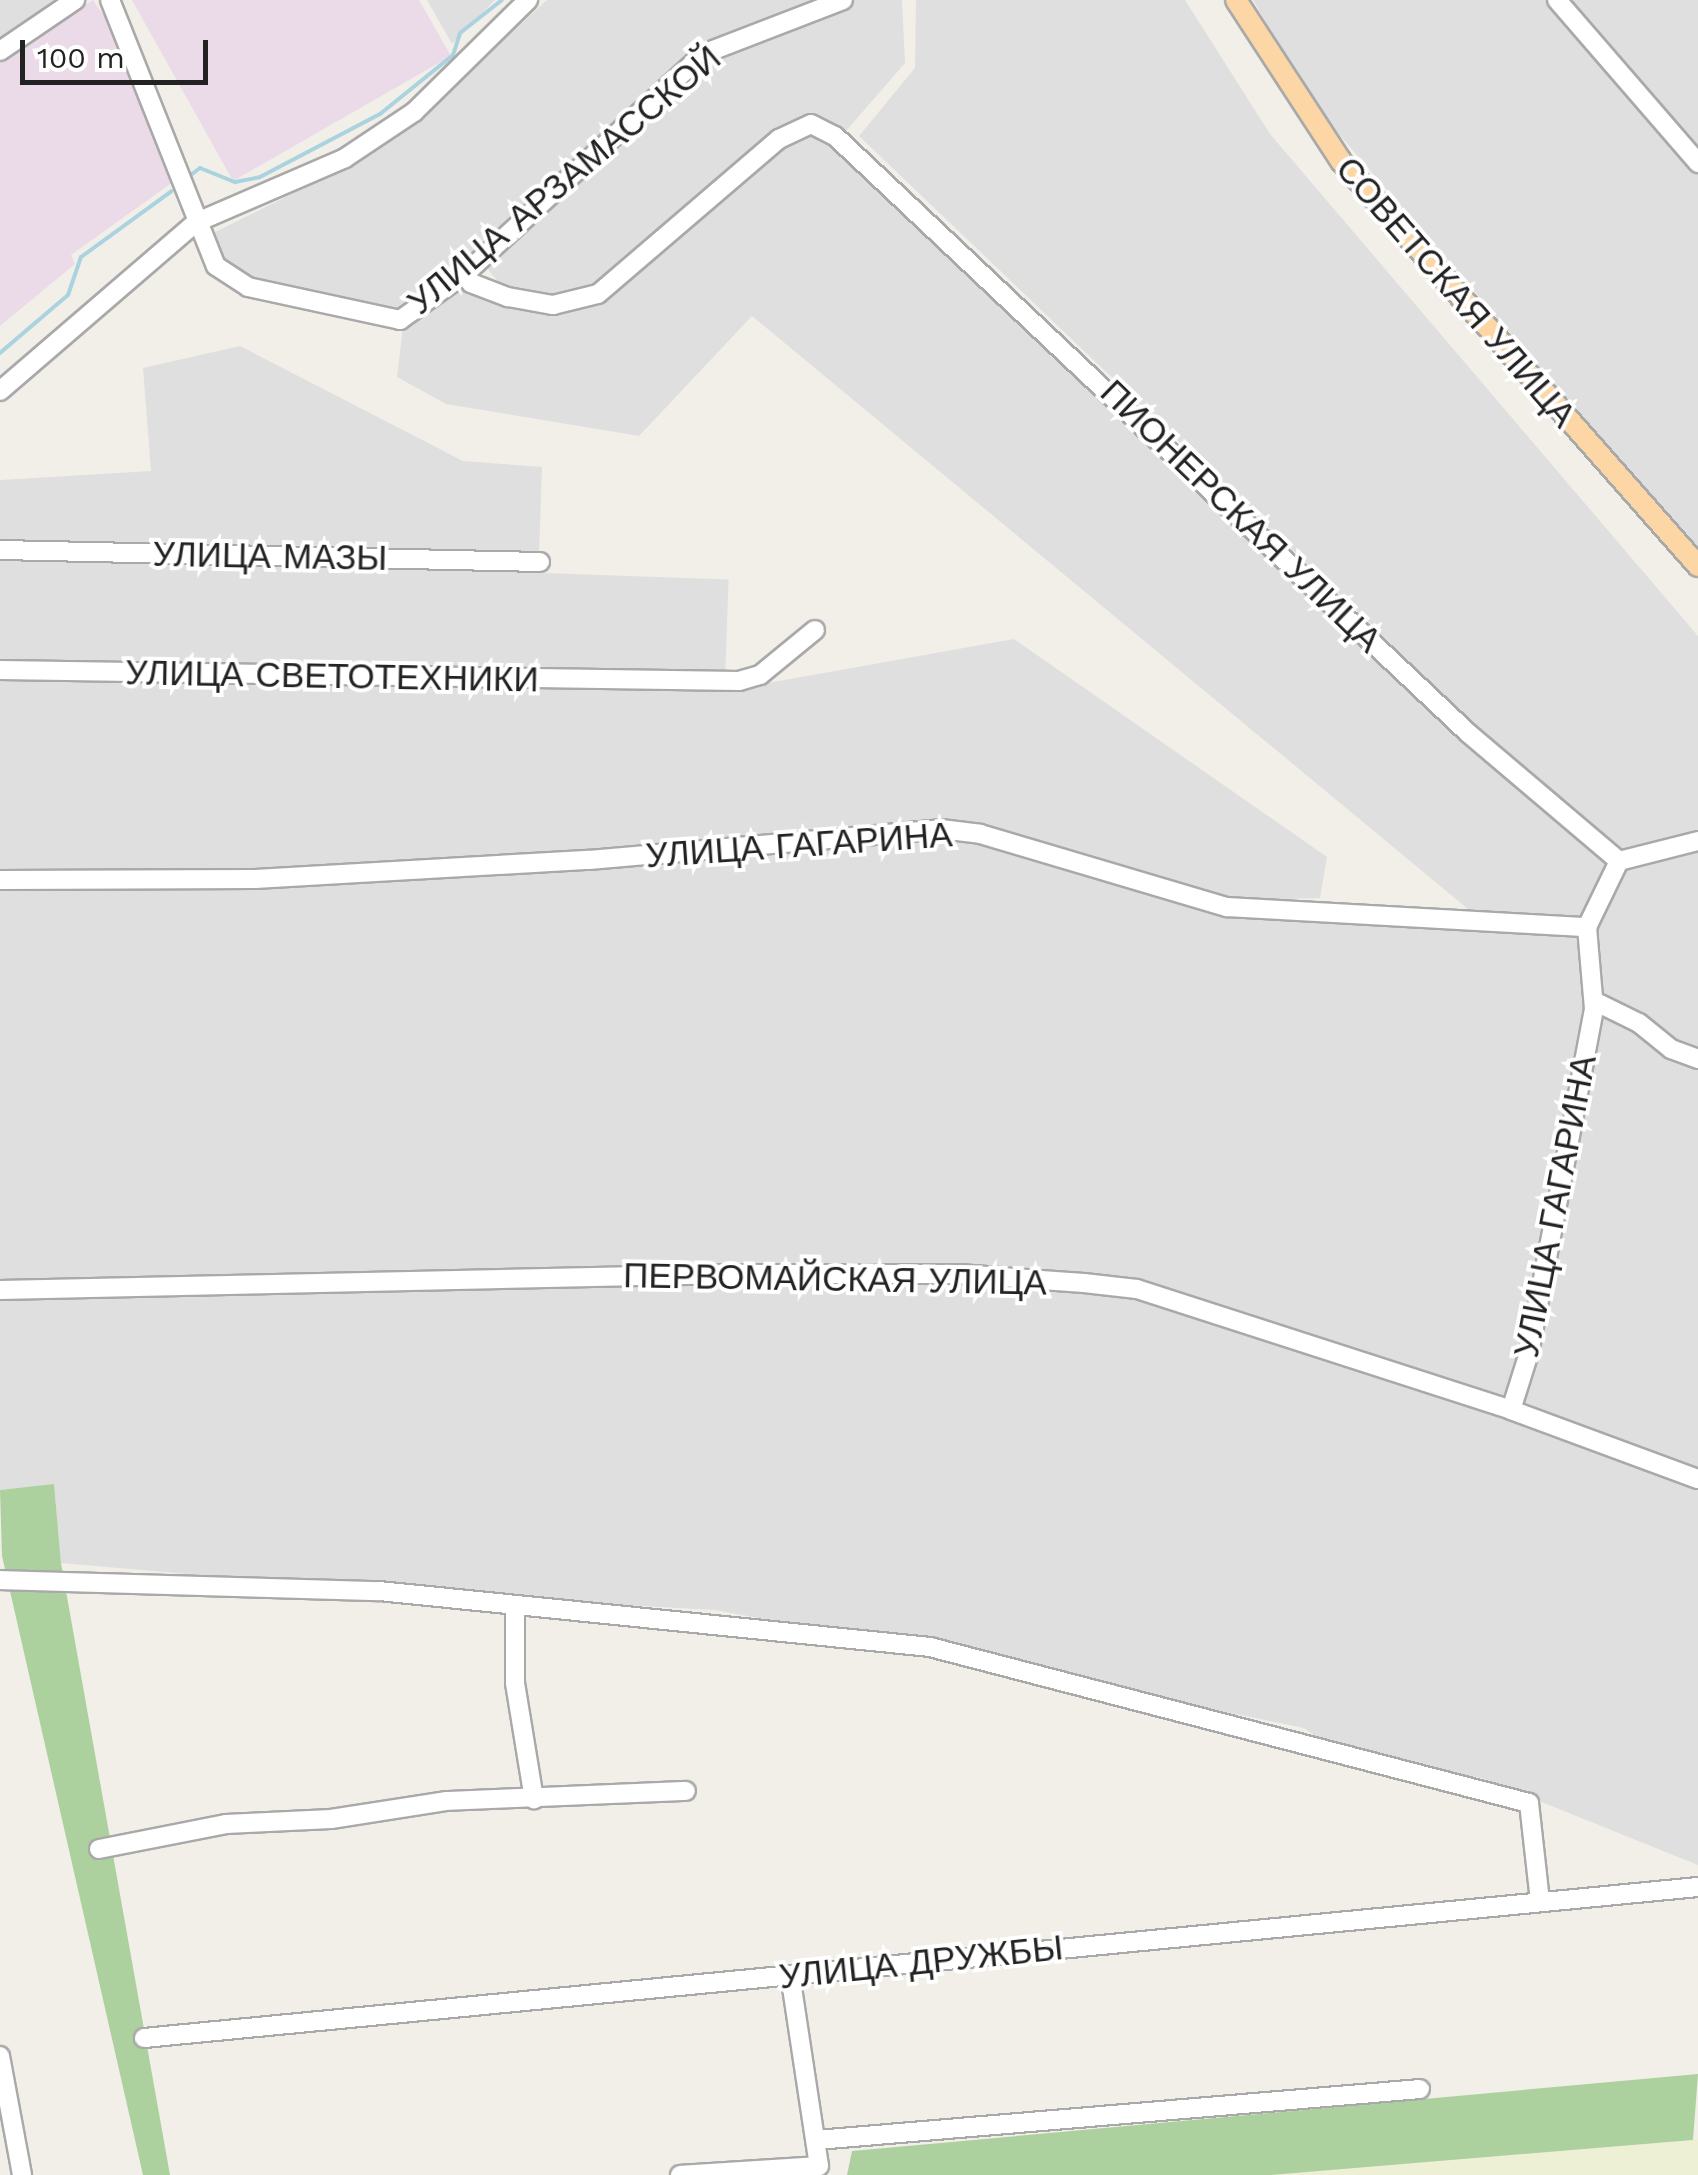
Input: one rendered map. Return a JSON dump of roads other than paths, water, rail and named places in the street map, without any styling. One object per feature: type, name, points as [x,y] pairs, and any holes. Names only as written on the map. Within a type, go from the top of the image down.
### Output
[{"type":"main road","name":"СОВЕТСКАЯ УЛИЦА","points":[[1236,0],[1341,161],[1698,566]]},
{"type":"street","points":[[0,51],[75,0]]},
{"type":"street","name":"УЛИЦА АРЗАМАССКОЙ","points":[[110,0],[141,66],[195,224],[216,266],[248,287],[400,320],[466,272],[703,54],[842,0]]},
{"type":"street","points":[[0,392],[195,224],[344,158],[414,112],[528,0]]},
{"type":"street","points":[[1557,0],[1698,163]]},
{"type":"street","name":"ПИОНЕРСКАЯ УЛИЦА","points":[[466,272],[471,283],[508,297],[553,305],[598,294],[794,129],[811,124],[871,163],[1468,733],[1619,861]]},
{"type":"street","name":"УЛИЦА МАЗЫ","points":[[0,550],[540,562]]},
{"type":"street","name":"УЛИЦА СВЕТОТЕХНИКИ","points":[[0,670],[739,681],[760,675],[815,630]]},
{"type":"street","name":"УЛИЦА ГАГАРИНА","points":[[0,880],[255,879],[589,860],[941,829],[980,834],[1227,907],[1587,927],[1594,1001],[1528,1353],[1510,1410]]},
{"type":"street","points":[[1587,927],[1619,861],[1698,841]]},
{"type":"street","name":"УЛИЦА ГАГАРИНА","points":[[1594,1001],[1698,1059]]},
{"type":"street","name":"ПЕРВОМАЙСКАЯ УЛИЦА","points":[[0,1290],[733,1274],[959,1274],[1084,1283],[1137,1289],[1510,1410],[1698,1480]]},
{"type":"street","points":[[0,1580],[379,1591],[930,1647],[1530,1803],[1540,1901]]},
{"type":"street","points":[[515,1605],[514,1683],[534,1799]]},
{"type":"street","points":[[98,1849],[226,1824],[686,1791]]},
{"type":"street","name":"УЛИЦА ДРУЖБЫ","points":[[144,2038],[1698,1887]]},
{"type":"street","points":[[680,2175],[820,2166],[790,1975]]},
{"type":"street","points":[[0,2056],[22,2175]]},
{"type":"street","points":[[816,2140],[1420,2090]]},
{"type":"waterway","points":[[188,177],[200,168],[235,182],[260,177],[380,114],[453,55],[460,33],[502,0]]},
{"type":"waterway","points":[[0,353],[68,295],[81,257],[172,191]]}]
